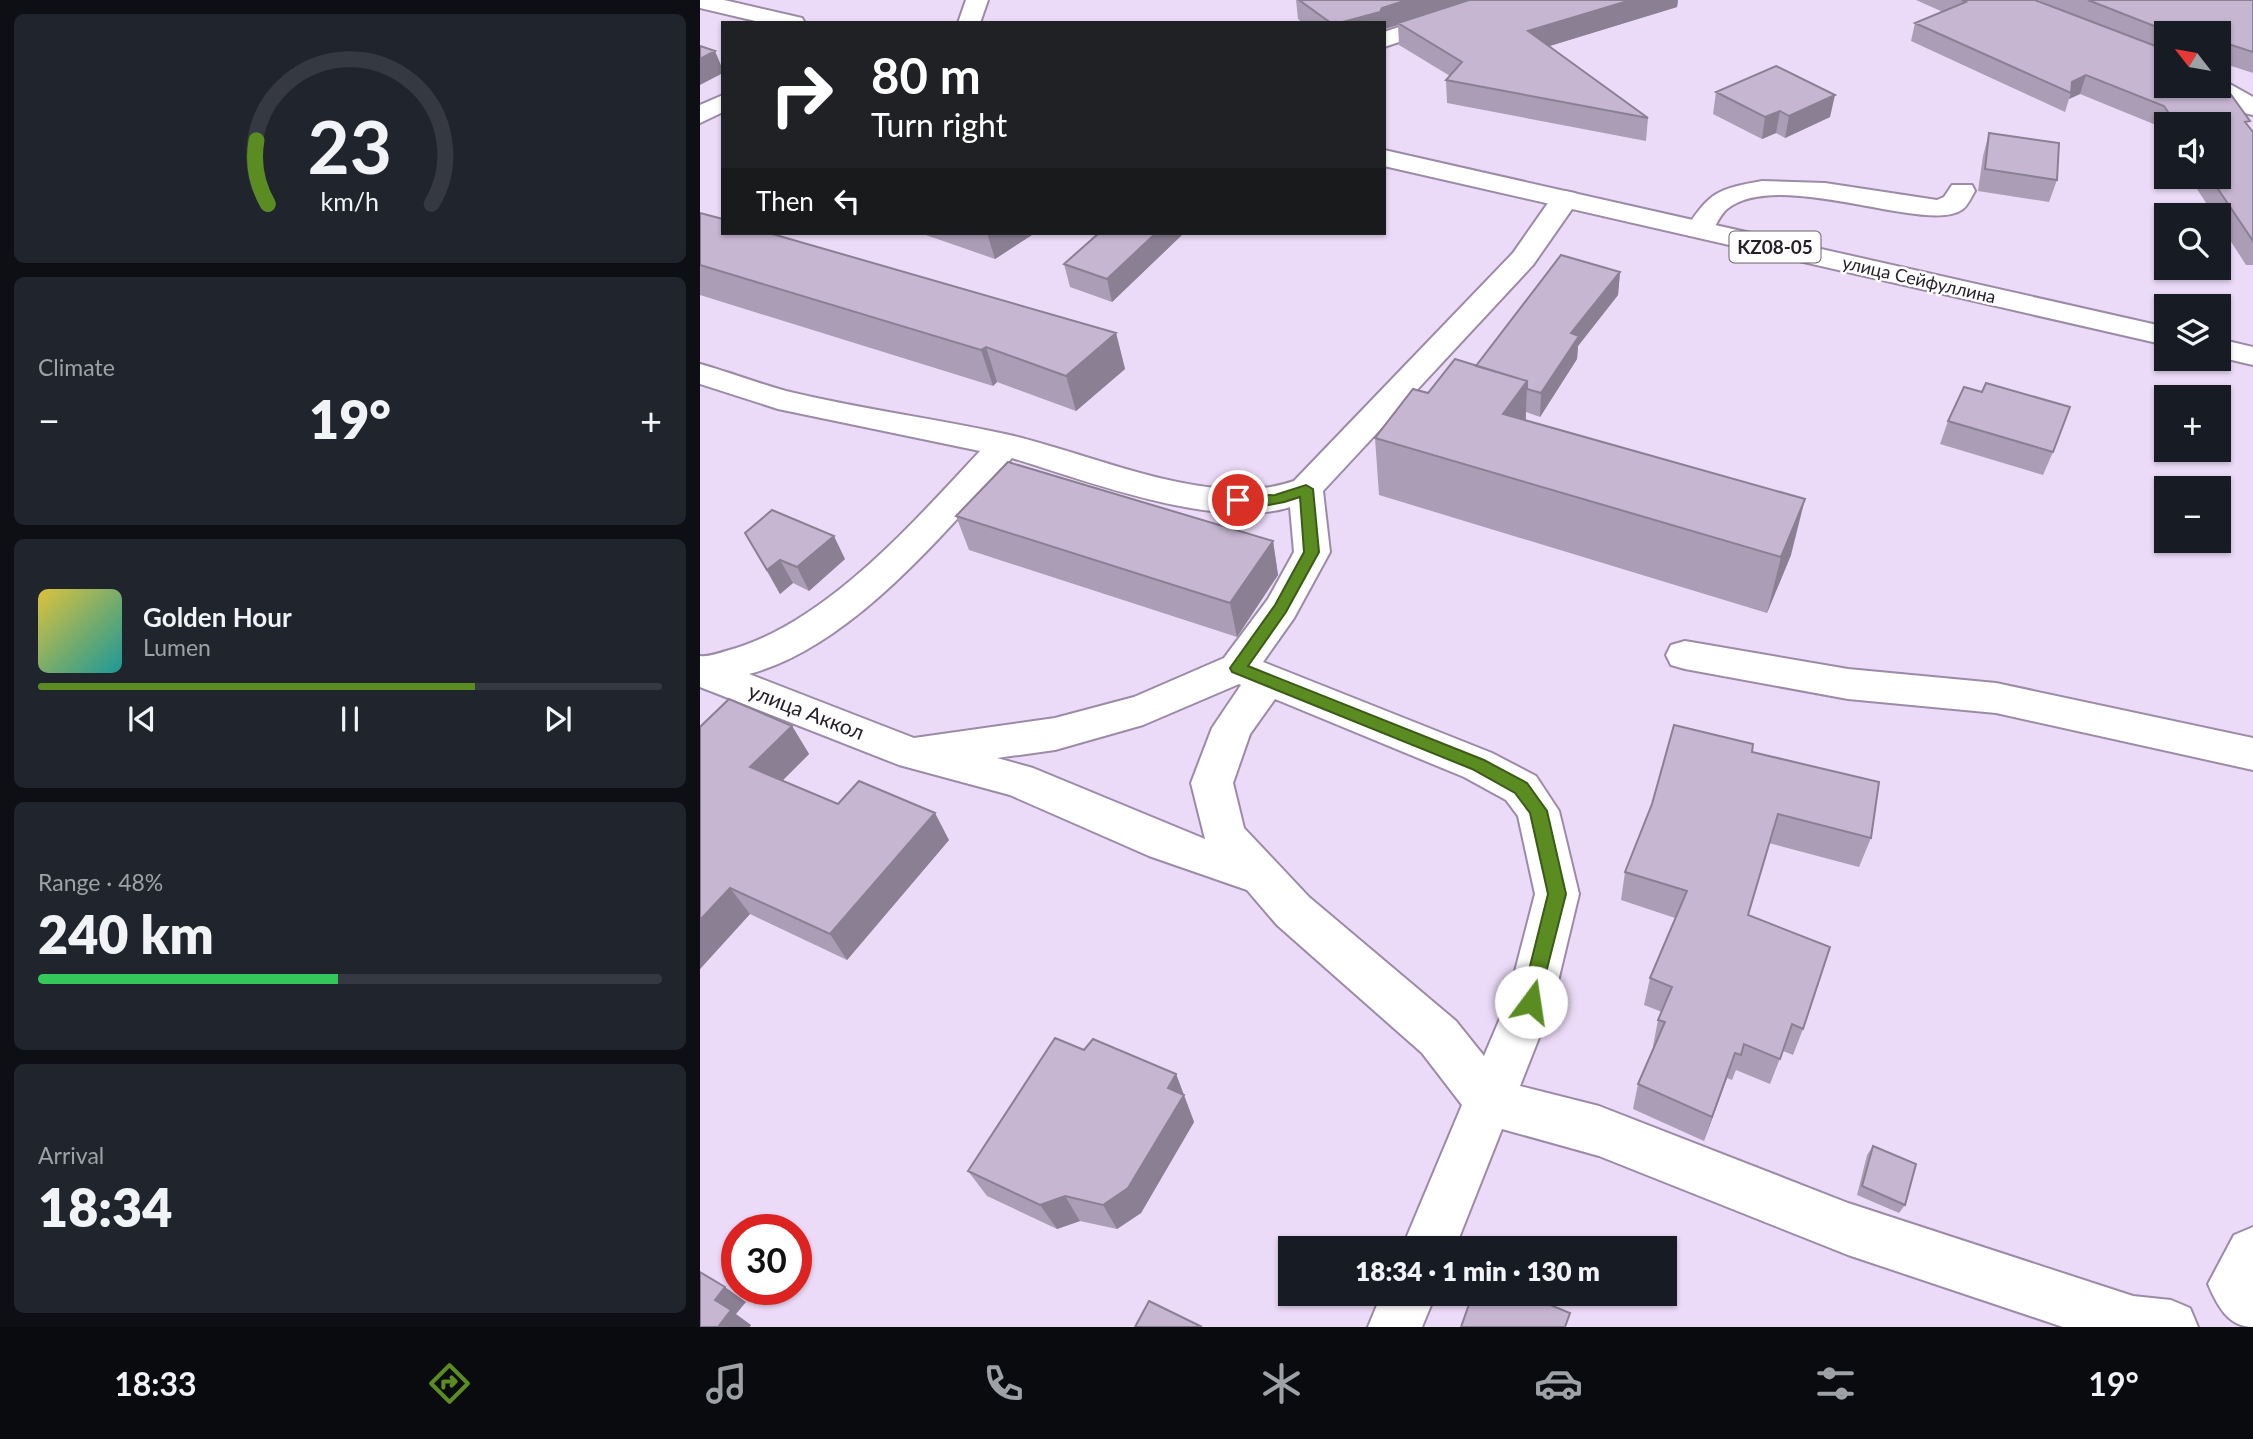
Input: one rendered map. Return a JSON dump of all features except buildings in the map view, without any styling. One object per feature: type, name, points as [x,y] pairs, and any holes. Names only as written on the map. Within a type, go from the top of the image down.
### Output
[{"type":"street","points":[[970,21],[977,0]]},
{"type":"street","points":[[1386,39],[1502,0]]},
{"type":"street","points":[[700,1],[785,21]]},
{"type":"street","points":[[700,115],[721,103]]},
{"type":"street","name":"улица Сейфуллина","points":[[1386,158],[2154,334]]},
{"type":"street","points":[[1699,229],[1718,203],[1736,194],[1771,190],[1823,190],[1940,209],[1954,203],[1962,191]]},
{"type":"street","points":[[700,374],[790,402],[917,430],[1004,445],[1142,485],[1219,500],[1276,500],[1306,489],[1406,386],[1523,259],[1565,199]]},
{"type":"street","points":[[2231,351],[2253,356]]},
{"type":"street","points":[[1406,386],[1438,397]]},
{"type":"street","points":[[702,671],[767,655],[840,608],[916,542],[1004,445]]},
{"type":"street","points":[[1306,489],[1312,552],[1281,608],[1212,783],[1225,836],[1293,911],[1439,1037],[1490,1102],[1599,1131],[1887,1242],[2133,1323],[2171,1327]]},
{"type":"street","points":[[1685,654],[1848,684],[1996,698],[2253,754]]},
{"type":"street","name":"улица Аккол","points":[[702,671],[913,754],[1018,780],[1164,843],[1261,876]]},
{"type":"street","points":[[913,754],[1068,731],[1253,674],[1478,765],[1521,788],[1538,811],[1557,894],[1531,1002],[1433,1236]]},
{"type":"street","points":[[2253,1254],[2235,1284],[2253,1304]]},
{"type":"street","points":[[1395,1327],[1404,1306]]},
{"type":"route","points":[[1238,500],[1276,500],[1306,489],[1312,552],[1281,608],[1238,668],[1478,765],[1521,788],[1538,811],[1557,894],[1531,1002]]}]
